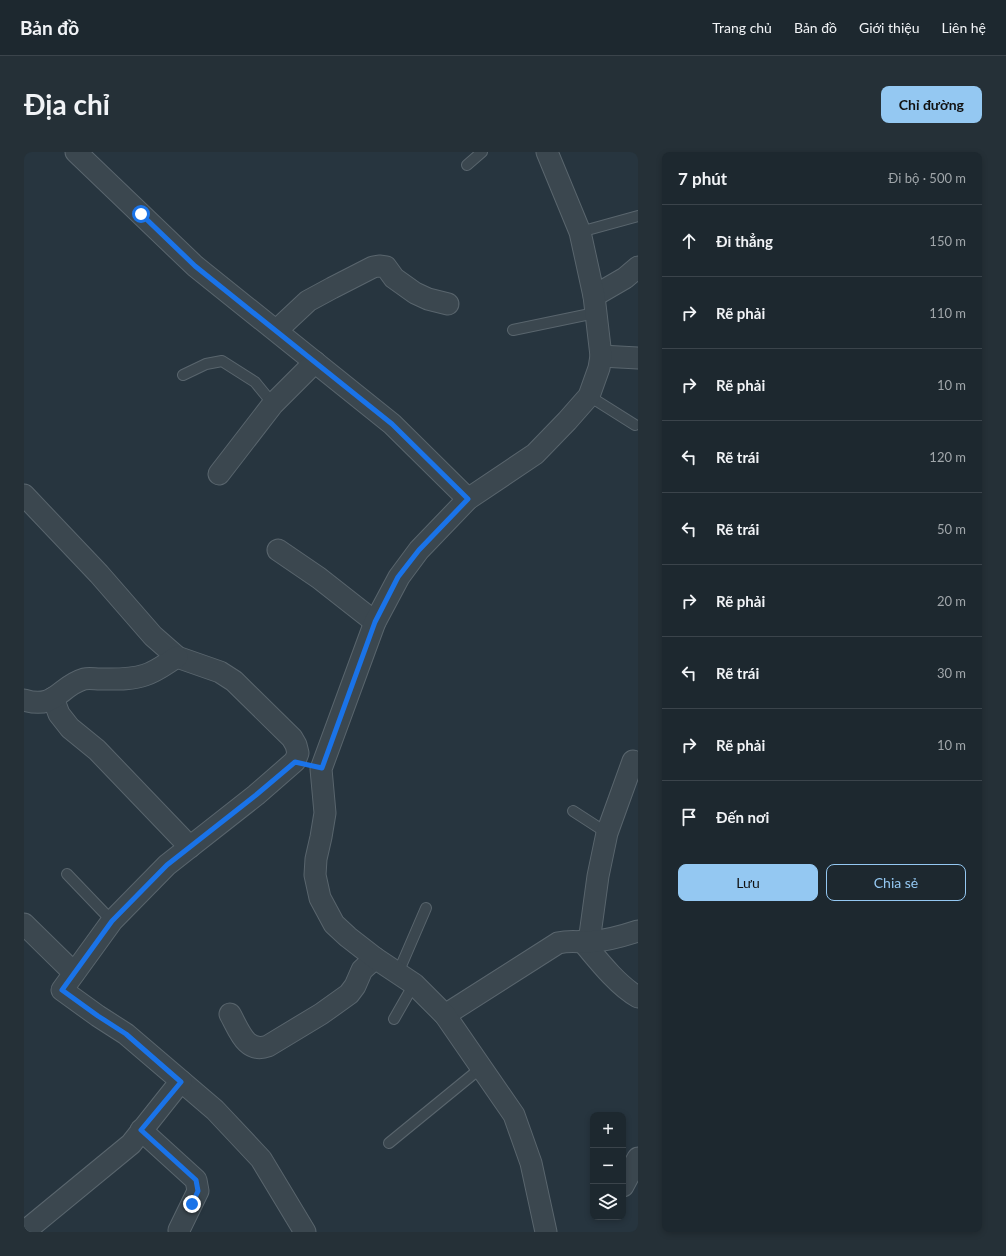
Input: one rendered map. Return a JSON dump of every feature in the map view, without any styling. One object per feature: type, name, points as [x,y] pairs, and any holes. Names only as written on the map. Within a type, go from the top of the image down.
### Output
[{"type":"street","points":[[76,152],[195,266],[392,424],[468,499]]},
{"type":"street","points":[[546,1232],[532,1163],[514,1115],[445,1015],[406,978],[375,958],[334,924],[320,898],[315,875],[316,858],[322,837],[325,813],[322,768],[375,622],[398,577],[419,550],[468,499],[535,454],[567,421],[589,396],[599,368],[601,356],[595,304],[580,232],[550,153]]},
{"type":"street","points":[[276,330],[308,301],[373,267],[379,266],[386,267],[394,278],[415,293],[428,299],[448,304]]},
{"type":"street","points":[[595,304],[638,267]]},
{"type":"street","points":[[601,356],[638,358]]},
{"type":"street","points":[[219,474],[273,404],[316,362]]},
{"type":"street","points":[[24,495],[99,574],[153,636],[177,657],[220,672],[234,681],[292,738],[296,744],[298,753],[295,762],[256,795],[167,865],[112,921],[62,990],[126,1034],[215,1110],[261,1159],[305,1232]]},
{"type":"street","points":[[278,550],[319,578],[375,622]]},
{"type":"street","points":[[24,700],[35,703],[45,702],[62,693],[75,683],[85,679],[131,678],[146,675],[177,657]]},
{"type":"street","points":[[53,698],[59,714],[70,728],[97,750],[190,847]]},
{"type":"street","points":[[633,761],[607,833],[585,942],[608,971],[638,998]]},
{"type":"street","points":[[295,762],[322,768]]},
{"type":"street","points":[[24,924],[74,973]]},
{"type":"street","points":[[445,1015],[558,943],[567,940],[585,942],[624,936],[638,931]]},
{"type":"street","points":[[230,1014],[248,1044],[260,1049],[268,1046],[321,1014],[349,994],[355,986],[362,970],[375,958]]},
{"type":"street","points":[[24,1232],[131,1144],[181,1082]]},
{"type":"street","points":[[141,1130],[196,1180],[198,1191],[179,1230]]},
{"type":"street","points":[[624,1184],[638,1158]]},
{"type":"lane","points":[[467,166],[482,152]]},
{"type":"lane","points":[[580,232],[638,216]]},
{"type":"lane","points":[[513,330],[595,304]]},
{"type":"lane","points":[[183,375],[206,364],[222,361],[254,382],[273,404]]},
{"type":"lane","points":[[589,396],[635,425]]},
{"type":"lane","points":[[572,811],[607,833]]},
{"type":"lane","points":[[67,874],[112,921]]},
{"type":"lane","points":[[394,1019],[426,908]]},
{"type":"lane","points":[[389,1143],[482,1067]]},
{"type":"route","points":[[141,214],[195,266],[392,424],[468,499],[419,550],[398,577],[375,622],[322,768],[295,762],[256,795],[167,865],[112,921],[62,990],[126,1034],[181,1082],[141,1130],[196,1180],[198,1191],[192,1204]]}]
